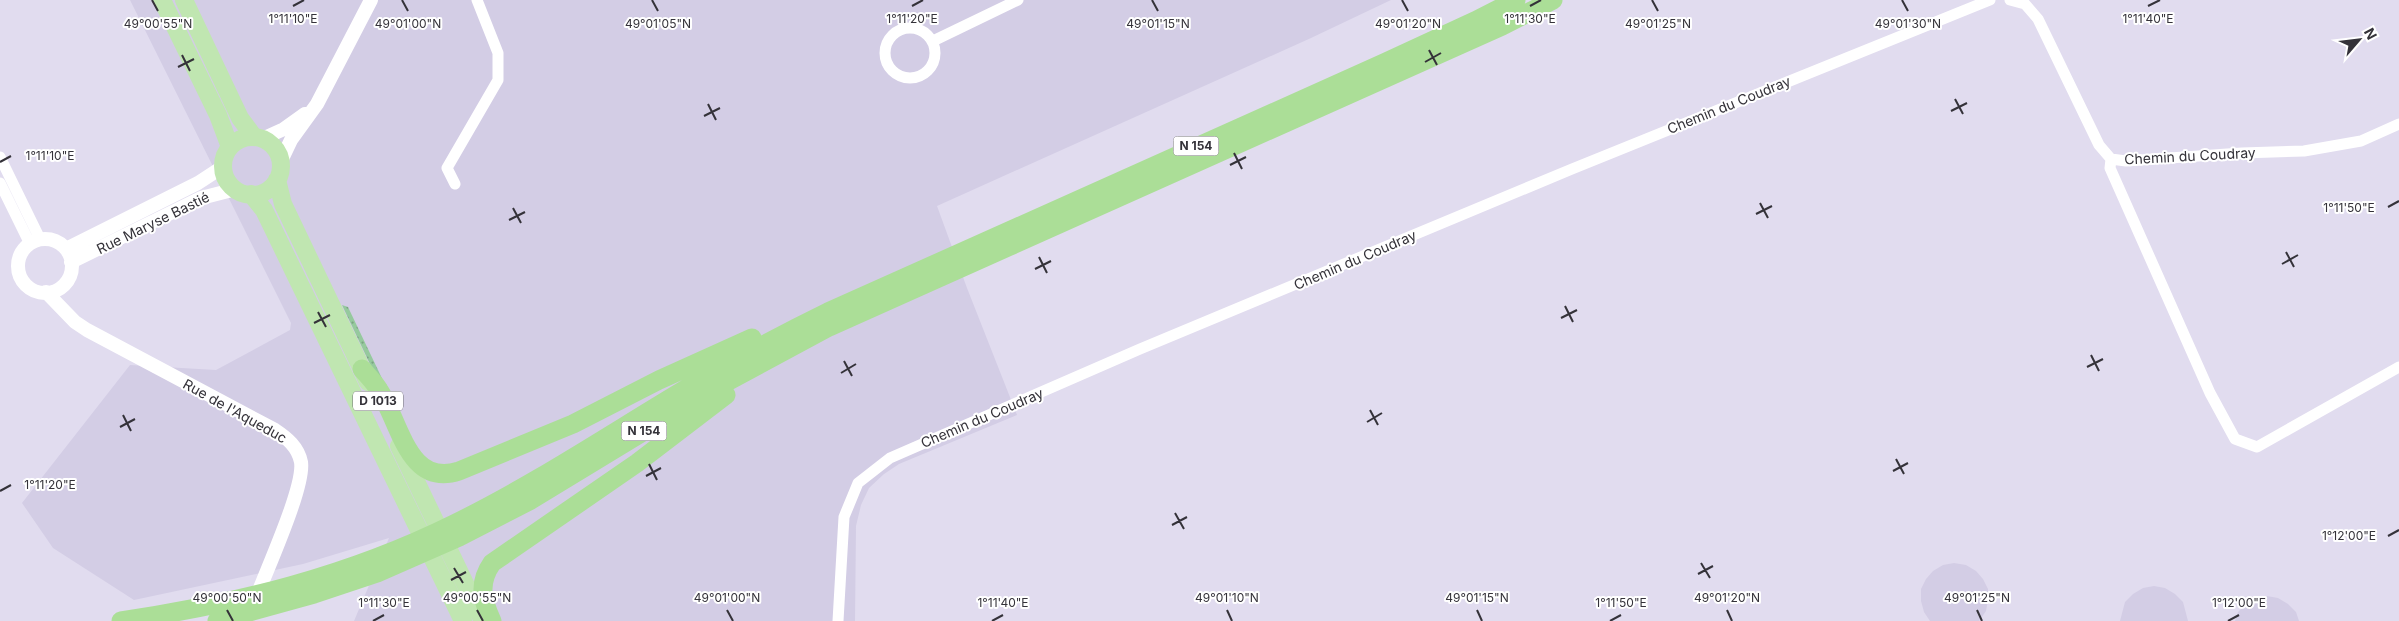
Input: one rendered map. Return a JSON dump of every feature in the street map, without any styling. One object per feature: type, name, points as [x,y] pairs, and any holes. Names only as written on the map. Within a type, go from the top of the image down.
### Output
[{"type":"highway","name":"N 154","points":[[217,621],[314,594],[376,573],[456,531],[520,489],[699,381],[788,332],[884,286],[1475,21],[1516,0]]},
{"type":"highway","name":"N 154","points":[[121,621],[241,600],[291,586],[456,531],[531,500],[712,390],[829,327],[1502,26],[1552,0]]},
{"type":"highway","points":[[492,621],[486,608],[482,586],[487,570],[498,558],[636,463],[710,406],[829,327]]},
{"type":"highway","points":[[362,369],[379,390],[416,462],[428,470],[444,474],[459,470],[573,424],[659,380],[756,337],[788,332]]},
{"type":"main road","points":[[162,0],[218,114],[230,147]]},
{"type":"main road","points":[[184,0],[240,118],[258,138],[274,148],[281,161],[277,180],[266,191],[244,192],[227,179],[224,160],[230,147],[237,141],[258,138]]},
{"type":"main road","name":"D 1013","points":[[277,180],[283,204],[483,621]]},
{"type":"main road","name":"D 1013","points":[[244,192],[264,210],[463,621]]},
{"type":"street","points":[[281,161],[291,140],[317,104],[371,0]]},
{"type":"street","points":[[455,184],[447,168],[498,80],[498,53],[477,0]]},
{"type":"street","points":[[933,40],[1018,0]]},
{"type":"street","name":"Chemin du Coudray","points":[[838,621],[844,517],[858,483],[890,458],[1140,349],[1544,181],[1990,0]]},
{"type":"street","name":"Chemin du Coudray","points":[[2010,0],[2025,4],[2038,19],[2099,145],[2111,160],[2126,161],[2242,153],[2304,152],[2362,140],[2399,124]]},
{"type":"street","points":[[915,28],[928,34],[933,40],[936,48],[933,65],[922,76],[905,78],[891,70],[887,62],[886,46],[889,39],[900,29],[915,28]]},
{"type":"street","points":[[258,138],[293,123],[317,104]]},
{"type":"street","points":[[0,157],[35,242]]},
{"type":"street","points":[[2111,160],[2110,168],[2114,178],[2210,393],[2234,439],[2257,447],[2399,367]]},
{"type":"street","name":"Rue Maryse Bastié","points":[[69,256],[198,183],[224,166]]},
{"type":"street","points":[[0,183],[35,242]]},
{"type":"street","name":"Rue Maryse Bastié","points":[[69,256],[201,198],[244,192]]},
{"type":"street","points":[[65,284],[46,292],[30,288],[20,274],[19,259],[23,250],[35,242],[54,241],[69,256],[71,270],[65,284],[68,312]]},
{"type":"street","name":"Rue de l'Aqueduc","points":[[46,292],[68,312],[75,322],[87,330],[275,430],[288,439],[296,450],[302,472],[298,490],[247,621]]},
{"type":"shaded area","points":[[130,0],[1391,0],[1311,38],[937,206],[1017,415],[899,464],[884,474],[869,488],[861,505],[856,526],[855,621],[354,621],[389,538],[303,564],[134,600],[53,548],[22,503],[130,365],[216,370],[290,330],[291,323]]},
{"type":"shaded area","points":[[1954,563],[1966,565],[1976,571],[1988,589],[1986,611],[1979,621],[1930,621],[1924,612],[1921,601],[1921,589],[1926,579],[1933,571],[1943,565]]},
{"type":"shaded area","points":[[2154,586],[2165,588],[2183,602],[2188,621],[2120,621],[2125,602],[2143,588]]},
{"type":"shaded area","points":[[2267,596],[2278,598],[2288,604],[2296,612],[2299,621],[2235,621],[2238,612],[2246,604],[2256,598]]},
{"type":"green space","points":[[342,305],[348,307],[388,391],[387,400]]}]
